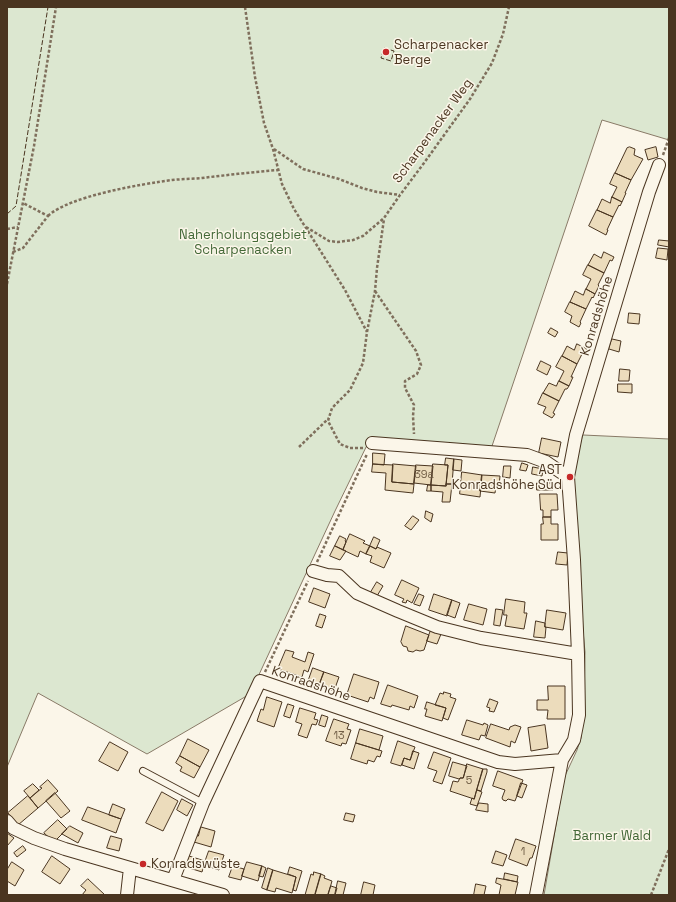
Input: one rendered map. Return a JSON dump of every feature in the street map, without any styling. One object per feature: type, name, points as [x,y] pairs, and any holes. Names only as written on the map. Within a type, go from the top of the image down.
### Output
[{"type":"street","name":"Konradshöhe","points":[[536,895],[562,760],[574,740],[579,715],[574,560],[568,477],[576,435],[649,192],[659,165]]},
{"type":"street","points":[[372,443],[527,455],[546,462],[568,477]]},
{"type":"street","points":[[313,571],[327,575],[339,576],[357,592],[371,600],[442,628],[481,638],[578,654]]},
{"type":"street","name":"Konradshöhe","points":[[173,880],[203,802],[260,681],[498,762],[515,764],[562,760]]},
{"type":"street","points":[[7,821],[13,828],[34,838],[223,895]]},
{"type":"street","points":[[127,895],[130,868]]},
{"type":"lane","points":[[143,771],[203,802]]},
{"type":"path","points":[[7,284],[34,146],[56,7]]},
{"type":"path","points":[[245,7],[264,123],[273,149],[282,184],[294,209],[344,290],[367,332]]},
{"type":"path","name":"Scharpenacker Weg","points":[[384,218],[470,99],[492,63],[503,34],[509,7]]},
{"type":"path","points":[[659,165],[669,138]]},
{"type":"path","points":[[273,149],[303,169],[334,177],[362,188],[377,192],[400,195]]},
{"type":"path","points":[[13,252],[23,248],[48,216],[59,208],[82,199],[138,186],[173,180],[278,170]]},
{"type":"path","points":[[23,203],[48,216]]},
{"type":"path","points":[[305,227],[329,241],[338,242],[353,240],[363,236],[384,218]]},
{"type":"path","points":[[372,443],[364,448],[356,449],[340,444],[328,421],[332,408],[350,390],[363,363],[375,291],[384,218]]},
{"type":"path","points":[[7,229],[18,226]]},
{"type":"path","points":[[375,291],[416,351],[421,365],[417,374],[405,381],[406,388],[414,405],[413,416],[416,447]]},
{"type":"path","points":[[299,447],[329,418]]},
{"type":"path","points":[[651,895],[669,849]]},
{"type":"green space","name":"Naherholungsgebiet Scharpenacken","points":[[7,7],[669,7],[669,140],[602,120],[491,449],[463,447],[437,442],[418,444],[369,441],[250,694],[147,754],[38,693],[7,767]]},
{"type":"green space","name":"Barmer Wald","points":[[583,435],[669,439],[669,895],[544,895],[564,778],[581,738],[585,652],[573,473]]},
{"type":"building","points":[[630,147],[635,149],[634,155],[643,159],[631,180],[615,173],[627,148]]},
{"type":"building","points":[[656,147],[658,157],[648,160],[645,150]]},
{"type":"building","points":[[615,173],[631,180],[622,202],[612,197],[617,187],[610,184]]},
{"type":"building","points":[[612,197],[622,202],[613,217],[597,210],[602,199],[610,203]]},
{"type":"building","points":[[597,210],[613,217],[606,235],[589,226]]},
{"type":"building","points":[[659,240],[669,241],[669,247],[658,245]]},
{"type":"building","points":[[658,248],[668,249],[667,260],[656,258]]},
{"type":"building","points":[[604,252],[614,257],[612,261],[610,260],[604,273],[588,265],[594,254],[601,258]]},
{"type":"building","points":[[588,265],[604,273],[595,294],[586,289],[591,279],[583,275]]},
{"type":"building","points":[[586,289],[595,294],[586,309],[570,302],[575,291],[583,295]]},
{"type":"building","points":[[570,302],[586,309],[579,327],[570,322],[572,316],[565,312]]},
{"type":"building","points":[[629,313],[640,314],[639,324],[628,323]]},
{"type":"building","points":[[551,328],[558,332],[555,337],[548,333]]},
{"type":"building","points":[[612,339],[621,341],[619,352],[609,349]]},
{"type":"building","points":[[577,344],[587,349],[585,353],[583,352],[577,364],[562,356],[567,346],[574,350]]},
{"type":"building","points":[[562,356],[577,364],[569,386],[559,381],[564,371],[556,367]]},
{"type":"building","points":[[541,361],[551,366],[547,375],[537,370]]},
{"type":"building","points":[[620,369],[630,370],[629,381],[619,381]]},
{"type":"building","points":[[559,381],[569,386],[565,389],[559,401],[543,393],[549,383],[556,386]]},
{"type":"building","points":[[618,384],[632,384],[632,393],[618,392]]},
{"type":"building","points":[[543,393],[559,401],[553,413],[555,414],[552,418],[543,413],[546,407],[538,404]]},
{"type":"building","points":[[542,438],[561,442],[558,457],[539,453]]},
{"type":"building","points":[[373,453],[385,454],[384,465],[373,464]]},
{"type":"building","points":[[446,458],[454,459],[452,484],[446,484],[448,465],[445,465]]},
{"type":"building","points":[[454,459],[462,460],[461,471],[453,470]]},
{"type":"building","points":[[522,463],[528,465],[526,471],[520,470]]},
{"type":"building","points":[[373,464],[393,465],[392,482],[414,484],[413,493],[385,490],[386,473],[372,472]]},
{"type":"building","points":[[393,464],[416,466],[414,484],[392,482]]},
{"type":"building","points":[[433,464],[448,465],[446,486],[431,485]]},
{"type":"building","points":[[416,465],[433,466],[431,485],[414,483]]},
{"type":"building","points":[[504,466],[511,466],[510,478],[503,477]]},
{"type":"building","points":[[533,467],[543,469],[542,476],[532,474]]},
{"type":"building","points":[[462,472],[482,475],[480,497],[460,494]]},
{"type":"building","points":[[482,475],[500,476],[499,486],[496,486],[495,493],[480,491]]},
{"type":"building","points":[[537,483],[553,483],[553,490],[537,490]]},
{"type":"building","points":[[446,484],[452,484],[450,502],[442,502],[443,492],[431,491],[431,485],[446,486]]},
{"type":"building","points":[[428,485],[431,485],[431,491],[427,491]]},
{"type":"building","points":[[540,494],[557,494],[558,510],[551,510],[551,517],[543,517]]},
{"type":"building","points":[[426,511],[433,514],[431,522],[425,518]]},
{"type":"building","points":[[413,516],[419,520],[411,530],[405,526]]},
{"type":"building","points":[[543,517],[551,517],[551,524],[558,524],[558,540],[541,540],[541,524],[543,524]]},
{"type":"building","points":[[350,534],[365,541],[363,543],[370,546],[366,554],[360,551],[358,557],[343,550]]},
{"type":"building","points":[[340,536],[346,539],[343,550],[335,546]]},
{"type":"building","points":[[374,537],[380,540],[376,549],[370,546]]},
{"type":"building","points":[[335,546],[346,551],[340,560],[330,556]]},
{"type":"building","points":[[370,546],[376,549],[377,547],[391,553],[384,568],[370,562],[372,556],[366,554]]},
{"type":"building","points":[[558,552],[568,553],[567,565],[556,564]]},
{"type":"building","points":[[402,580],[419,588],[412,603],[407,600],[406,603],[402,602],[404,599],[395,595]]},
{"type":"building","points":[[377,582],[383,586],[377,596],[371,592]]},
{"type":"building","points":[[314,588],[330,594],[325,608],[309,602]]},
{"type":"building","points":[[419,594],[424,596],[420,606],[414,604]]},
{"type":"building","points":[[434,594],[452,600],[447,616],[429,610]]},
{"type":"building","points":[[506,599],[525,602],[524,613],[527,613],[524,629],[505,626],[507,615],[504,615]]},
{"type":"building","points":[[452,600],[460,603],[455,618],[447,615]]},
{"type":"building","points":[[469,604],[487,609],[483,625],[464,620]]},
{"type":"building","points":[[496,609],[503,610],[500,626],[494,625]]},
{"type":"building","points":[[547,610],[566,613],[563,630],[545,627]]},
{"type":"building","points":[[320,614],[326,616],[322,628],[316,626]]},
{"type":"building","points":[[536,621],[545,623],[545,638],[534,637]]},
{"type":"building","points":[[406,626],[429,635],[424,650],[416,650],[413,652],[408,651],[407,647],[403,646],[401,642]]},
{"type":"building","points":[[431,630],[441,634],[437,644],[427,641]]},
{"type":"building","points":[[286,650],[294,652],[292,657],[305,662],[308,652],[314,654],[308,672],[304,670],[302,677],[278,669]]},
{"type":"building","points":[[313,668],[324,672],[319,685],[308,682]]},
{"type":"building","points":[[324,672],[339,677],[334,691],[319,686]]},
{"type":"building","points":[[354,674],[379,682],[374,699],[370,697],[368,702],[347,695]]},
{"type":"building","points":[[388,685],[418,696],[414,708],[410,706],[409,710],[392,705],[391,707],[381,704]]},
{"type":"building","points":[[548,686],[565,686],[565,719],[547,719],[548,710],[537,710],[537,700],[548,700]]},
{"type":"building","points":[[444,692],[451,694],[450,697],[456,699],[448,720],[443,718],[446,708],[435,705],[440,693],[443,694]]},
{"type":"building","points":[[267,697],[282,702],[274,727],[257,721],[261,709],[263,710]]},
{"type":"building","points":[[490,699],[498,702],[494,712],[489,711],[490,708],[487,707]]},
{"type":"building","points":[[427,702],[446,708],[442,721],[425,716]]},
{"type":"building","points":[[288,704],[294,706],[290,718],[284,716]]},
{"type":"building","points":[[300,708],[316,713],[314,719],[318,720],[316,725],[312,724],[307,738],[298,735],[302,724],[296,722]]},
{"type":"building","points":[[322,715],[328,717],[325,727],[319,725]]},
{"type":"building","points":[[334,719],[349,724],[347,729],[351,730],[346,744],[342,743],[341,746],[326,741]]},
{"type":"building","points":[[467,720],[488,725],[485,736],[481,735],[479,740],[462,735]]},
{"type":"building","points":[[491,724],[509,730],[510,727],[515,725],[521,727],[515,743],[511,741],[510,747],[486,738]]},
{"type":"building","points":[[545,725],[548,748],[531,751],[528,728]]},
{"type":"building","points":[[360,729],[383,736],[379,750],[356,743]]},
{"type":"building","points":[[188,739],[209,750],[200,767],[180,756]]},
{"type":"building","points":[[398,741],[415,747],[410,760],[404,758],[401,766],[391,763]]},
{"type":"building","points":[[110,742],[128,752],[118,771],[99,761]]},
{"type":"building","points":[[356,743],[382,751],[380,757],[377,756],[374,762],[368,760],[367,764],[351,759]]},
{"type":"building","points":[[413,751],[419,753],[414,769],[402,765],[404,758],[410,760]]},
{"type":"building","points":[[434,752],[451,758],[442,784],[433,781],[437,771],[428,768]]},
{"type":"building","points":[[180,756],[200,767],[194,778],[180,771],[182,767],[176,763]]},
{"type":"building","points":[[453,762],[467,766],[463,778],[459,779],[449,776]]},
{"type":"building","points":[[467,764],[483,769],[474,799],[450,791],[453,781],[458,782],[460,778],[463,778]]},
{"type":"building","points":[[483,769],[487,769],[487,772],[481,791],[477,790]]},
{"type":"building","points":[[498,771],[523,780],[515,801],[508,799],[506,801],[503,800],[502,798],[505,790],[493,786]]},
{"type":"building","points":[[48,780],[58,791],[38,808],[30,798],[42,788],[40,787]]},
{"type":"building","points":[[521,783],[527,785],[522,798],[517,796]]},
{"type":"building","points":[[33,784],[39,790],[30,798],[24,791]]},
{"type":"building","points":[[477,790],[482,792],[477,806],[470,804],[472,798],[474,799]]},
{"type":"building","points":[[162,792],[178,801],[163,831],[146,823]]},
{"type":"building","points":[[55,793],[70,811],[61,818],[46,801]]},
{"type":"building","points":[[28,796],[38,808],[18,825],[8,813]]},
{"type":"building","points":[[182,799],[193,805],[187,816],[177,810]]},
{"type":"building","points":[[479,803],[488,804],[488,812],[476,810]]},
{"type":"building","points":[[113,804],[125,809],[121,819],[109,815]]},
{"type":"building","points":[[88,807],[121,819],[116,833],[82,820]]},
{"type":"building","points":[[346,813],[355,815],[353,822],[344,820]]},
{"type":"building","points":[[58,820],[67,829],[54,842],[44,833]]},
{"type":"building","points":[[70,826],[83,833],[78,843],[62,834]]},
{"type":"building","points":[[201,827],[215,831],[211,847],[194,842]]},
{"type":"building","points":[[7,833],[14,838],[7,846]]},
{"type":"building","points":[[111,836],[122,839],[119,851],[107,848]]},
{"type":"building","points":[[516,839],[536,846],[532,858],[530,858],[527,866],[509,859]]},
{"type":"building","points":[[23,846],[26,850],[17,857],[14,853]]},
{"type":"building","points":[[209,851],[224,855],[219,870],[204,865]]},
{"type":"building","points":[[496,851],[507,855],[503,866],[492,863]]},
{"type":"building","points":[[52,856],[70,869],[60,884],[42,872]]},
{"type":"building","points":[[189,856],[205,861],[202,872],[186,867]]},
{"type":"building","points":[[12,862],[24,870],[15,886],[7,881],[7,870]]},
{"type":"building","points":[[247,862],[262,866],[258,881],[242,876]]},
{"type":"building","points":[[233,866],[244,869],[241,880],[229,877]]},
{"type":"building","points":[[262,866],[266,868],[263,877],[259,876]]},
{"type":"building","points":[[290,867],[302,871],[296,891],[293,890],[296,877],[288,874]]},
{"type":"building","points":[[268,868],[273,870],[267,890],[262,888]]},
{"type":"building","points":[[273,870],[296,877],[292,893],[276,888],[275,892],[267,890]]},
{"type":"building","points":[[314,872],[321,874],[315,895],[305,895],[311,874],[313,875]]},
{"type":"building","points":[[505,873],[518,876],[517,882],[504,879]]},
{"type":"building","points":[[321,874],[325,876],[324,878],[332,881],[328,895],[315,895]]},
{"type":"building","points":[[497,878],[518,882],[515,895],[499,895],[501,885],[496,883]]},
{"type":"building","points":[[88,879],[105,895],[82,895],[86,890],[81,886]]},
{"type":"building","points":[[338,881],[346,883],[343,895],[335,895]]},
{"type":"building","points":[[364,882],[375,885],[373,895],[361,895]]},
{"type":"building","points":[[476,884],[486,886],[484,895],[474,895]]},
{"type":"building","points":[[331,886],[337,888],[335,895],[328,895]]},
{"type":"fence","points":[[7,214],[16,206],[48,7]]},
{"type":"fence","points":[[384,48],[394,51],[391,61],[381,58],[384,48]]},
{"type":"place","name":"Scharpenacker Berge","points":[[386,52]]},
{"type":"place","name":"AST Konradshöhe Süd","points":[[570,477]]},
{"type":"place","name":"Konradswüste","points":[[143,864]]}]
